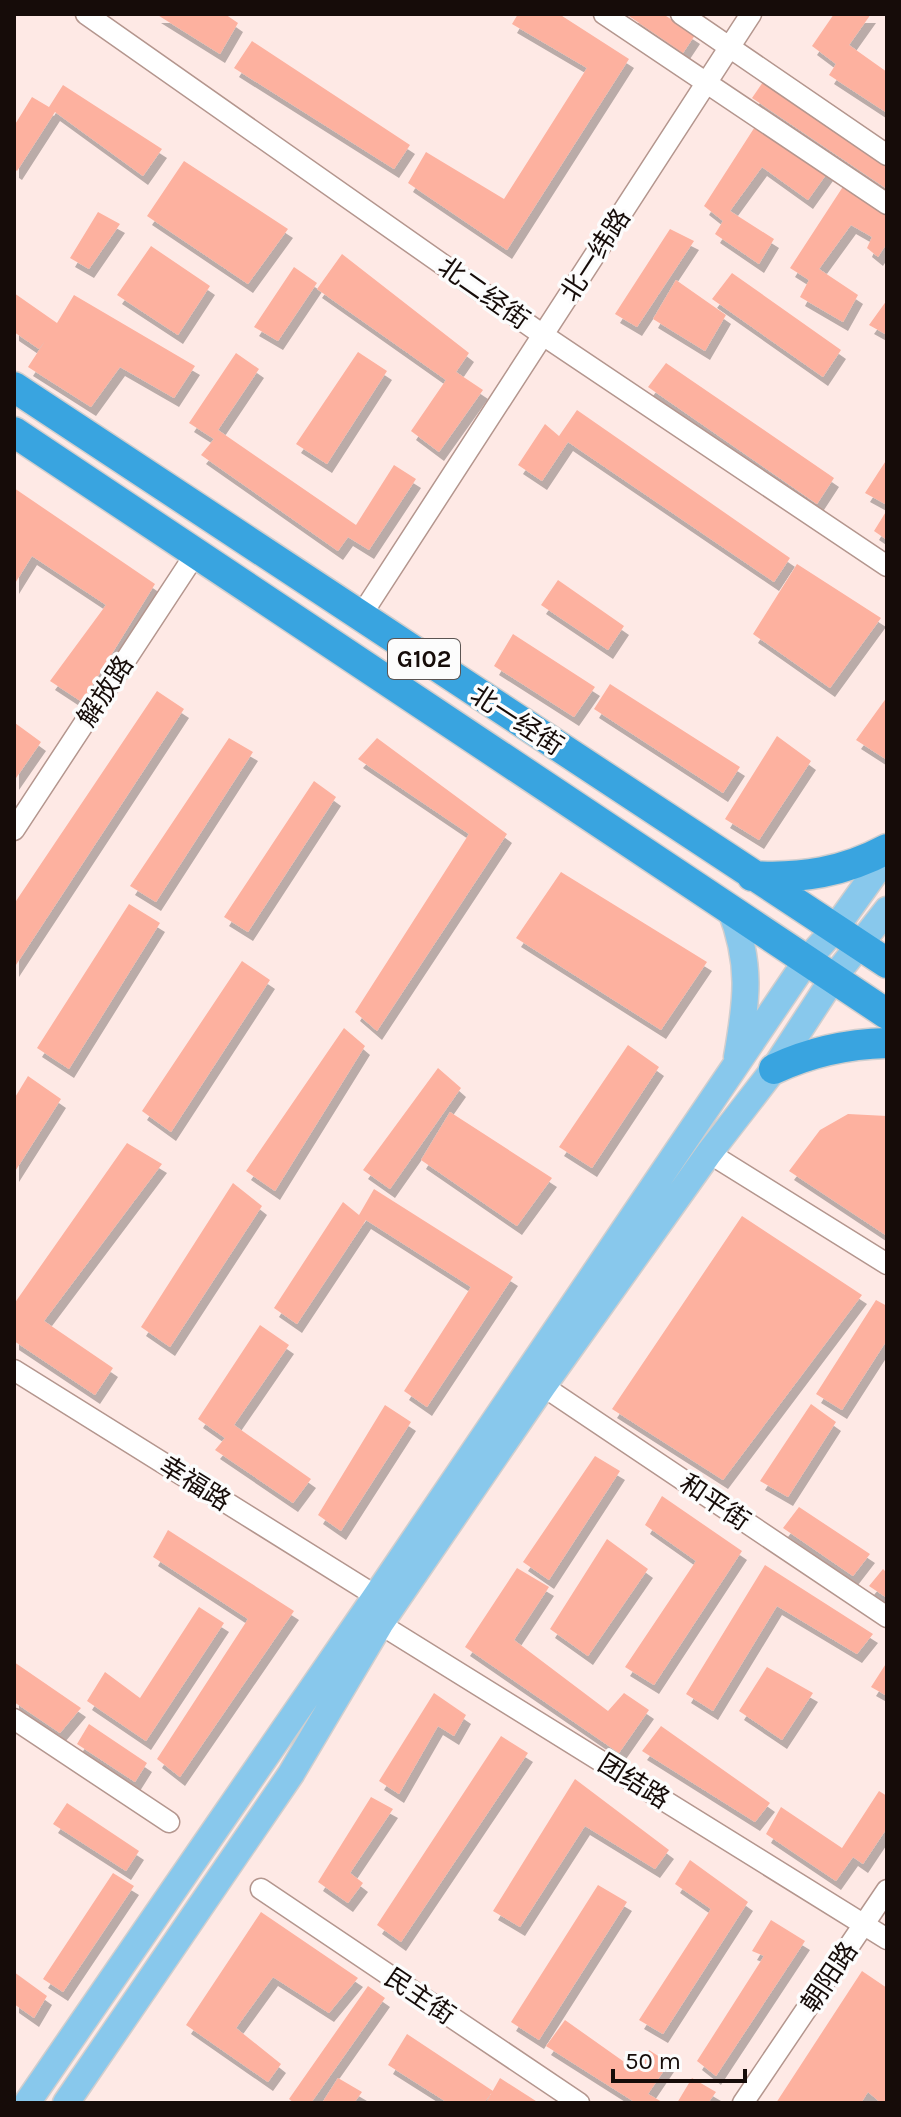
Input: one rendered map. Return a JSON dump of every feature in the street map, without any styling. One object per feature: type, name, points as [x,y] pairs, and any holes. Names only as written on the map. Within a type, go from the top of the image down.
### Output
[{"type":"highway","name":"北一经街","points":[[14,387],[861,945]]},
{"type":"highway","name":"北一经街","points":[[14,432],[834,977]]},
{"type":"highway","points":[[752,876],[818,875],[861,863],[887,849]]},
{"type":"highway","name":"G102","points":[[861,945],[887,963]]},
{"type":"highway","name":"G102","points":[[834,977],[887,1014]]},
{"type":"highway","points":[[774,1069],[797,1058],[834,1049],[863,1043],[887,1043]]},
{"type":"main road","points":[[27,2103],[376,1596],[807,960],[834,930],[887,856]]},
{"type":"main road","points":[[730,908],[741,938],[746,967],[746,1001],[735,1067]]},
{"type":"main road","points":[[66,2103],[291,1774],[380,1624],[543,1386],[709,1153],[774,1069],[834,977],[887,910]]},
{"type":"street","name":"北二经街","points":[[86,14],[543,335],[887,566]]},
{"type":"street","points":[[604,14],[887,204]]},
{"type":"street","points":[[681,14],[887,155]]},
{"type":"street","name":"北一纬路","points":[[360,617],[751,14]]},
{"type":"street","name":"解放路","points":[[14,830],[196,553]]},
{"type":"street","points":[[709,1153],[887,1264]]},
{"type":"street","name":"幸福路","points":[[14,1370],[376,1596]]},
{"type":"street","name":"和平街","points":[[543,1386],[887,1617]]},
{"type":"street","name":"团结路","points":[[380,1624],[887,1939]]},
{"type":"street","points":[[14,1719],[169,1822]]},
{"type":"street","name":"民主街","points":[[261,1889],[579,2103]]},
{"type":"street","name":"朝阳路","points":[[743,2103],[887,1890]]},
{"type":"building","points":[[156,14],[225,14],[238,23],[220,54]]},
{"type":"building","points":[[518,14],[559,14],[629,59],[507,250],[408,183],[426,152],[504,199],[587,68],[512,24]]},
{"type":"building","points":[[626,14],[663,14],[695,35],[683,53]]},
{"type":"building","points":[[834,14],[871,14],[849,45],[887,72],[887,113],[829,75],[836,64],[812,46]]},
{"type":"building","points":[[252,41],[410,145],[394,169],[234,68]]},
{"type":"building","points":[[763,82],[887,166],[887,189],[752,98]]},
{"type":"building","points":[[63,85],[162,149],[143,176],[55,112],[17,171],[14,169],[14,126],[32,97],[49,107]]},
{"type":"building","points":[[758,122],[828,172],[808,200],[762,167],[730,211],[774,239],[759,264],[715,234],[723,221],[704,206]]},
{"type":"building","points":[[184,161],[288,229],[248,284],[147,216]]},
{"type":"building","points":[[846,182],[887,212],[887,243],[878,257],[867,248],[872,237],[851,225],[819,269],[858,295],[843,322],[800,297],[809,280],[790,268]]},
{"type":"building","points":[[98,212],[120,224],[89,269],[70,258]]},
{"type":"building","points":[[670,229],[694,241],[637,327],[615,314]]},
{"type":"building","points":[[151,246],[210,286],[178,335],[117,295]]},
{"type":"building","points":[[342,254],[469,353],[456,372],[483,390],[439,452],[411,431],[446,380],[317,289]]},
{"type":"building","points":[[294,267],[317,283],[278,341],[254,327]]},
{"type":"building","points":[[732,273],[841,350],[823,377],[712,299]]},
{"type":"building","points":[[676,280],[726,315],[705,351],[653,319]]},
{"type":"building","points":[[14,293],[57,323],[74,295],[195,366],[174,398],[120,367],[91,407],[28,367],[45,341],[39,349],[14,332]]},
{"type":"building","points":[[887,300],[887,335],[869,325]]},
{"type":"building","points":[[358,352],[387,371],[327,464],[296,444]]},
{"type":"building","points":[[236,353],[259,369],[218,430],[356,525],[394,465],[416,479],[369,550],[348,537],[338,551],[201,455],[214,439],[189,423]]},
{"type":"building","points":[[666,363],[834,478],[817,504],[648,387]]},
{"type":"building","points":[[577,410],[790,558],[774,582],[568,442],[542,481],[518,465],[545,424],[559,436]]},
{"type":"building","points":[[887,459],[887,505],[865,493]]},
{"type":"building","points":[[14,488],[155,584],[82,702],[50,681],[106,605],[32,556],[14,585]]},
{"type":"building","points":[[887,510],[887,540],[874,531]]},
{"type":"building","points":[[797,564],[881,618],[830,688],[753,634]]},
{"type":"building","points":[[558,580],[624,626],[608,650],[541,605]]},
{"type":"building","points":[[513,634],[595,687],[574,717],[494,666]]},
{"type":"building","points":[[610,684],[740,767],[723,793],[594,709]]},
{"type":"building","points":[[157,691],[184,709],[14,968],[14,904]]},
{"type":"building","points":[[887,697],[887,760],[856,740]]},
{"type":"building","points":[[14,724],[41,742],[14,781]]},
{"type":"building","points":[[777,736],[811,761],[759,840],[725,819]]},
{"type":"building","points":[[229,738],[253,752],[156,902],[130,886]]},
{"type":"building","points":[[377,738],[507,834],[377,1031],[355,1012],[469,834],[358,759]]},
{"type":"building","points":[[314,781],[336,797],[248,932],[224,917]]},
{"type":"building","points":[[561,872],[707,962],[661,1030],[516,938]]},
{"type":"building","points":[[129,904],[160,923],[69,1069],[37,1048]]},
{"type":"building","points":[[242,961],[270,980],[171,1132],[142,1111]]},
{"type":"building","points":[[344,1028],[365,1046],[275,1191],[246,1171]]},
{"type":"building","points":[[628,1045],[659,1067],[592,1168],[559,1147]]},
{"type":"building","points":[[438,1068],[461,1088],[390,1189],[363,1170]]},
{"type":"building","points":[[28,1076],[61,1099],[14,1173],[14,1099]]},
{"type":"building","points":[[450,1112],[552,1178],[517,1226],[421,1160]]},
{"type":"building","points":[[848,1114],[887,1116],[887,1236],[789,1171],[820,1130]]},
{"type":"building","points":[[127,1143],[162,1164],[44,1321],[113,1368],[95,1395],[14,1341],[14,1304]]},
{"type":"building","points":[[233,1183],[262,1206],[170,1347],[141,1327]]},
{"type":"building","points":[[374,1189],[513,1277],[427,1407],[404,1391],[471,1287],[366,1220],[297,1324],[274,1308],[343,1202],[359,1215]]},
{"type":"building","points":[[742,1216],[862,1295],[723,1480],[612,1409]]},
{"type":"building","points":[[876,1300],[887,1306],[887,1340],[842,1410],[816,1394]]},
{"type":"building","points":[[260,1325],[289,1345],[234,1425],[311,1479],[293,1503],[215,1450],[225,1438],[198,1419]]},
{"type":"building","points":[[811,1404],[836,1422],[788,1497],[760,1481]]},
{"type":"building","points":[[385,1405],[411,1422],[341,1531],[318,1515]]},
{"type":"building","points":[[595,1456],[620,1471],[549,1580],[523,1562]]},
{"type":"building","points":[[662,1496],[742,1551],[654,1685],[625,1667],[696,1561],[645,1525]]},
{"type":"building","points":[[799,1507],[870,1554],[853,1576],[783,1528]]},
{"type":"building","points":[[168,1530],[294,1611],[180,1777],[157,1759],[248,1619],[153,1557]]},
{"type":"building","points":[[607,1539],[648,1569],[588,1656],[550,1629]]},
{"type":"building","points":[[765,1565],[873,1634],[857,1654],[777,1606],[713,1711],[686,1694]]},
{"type":"building","points":[[517,1568],[549,1587],[514,1640],[608,1711],[624,1693],[649,1710],[619,1753],[465,1647]]},
{"type":"building","points":[[883,1569],[887,1573],[887,1598],[869,1586]]},
{"type":"building","points":[[199,1607],[224,1623],[146,1741],[87,1701],[105,1672],[140,1698]]},
{"type":"building","points":[[14,1662],[81,1708],[60,1733],[14,1702]]},
{"type":"building","points":[[887,1662],[887,1696],[871,1687]]},
{"type":"building","points":[[767,1667],[813,1693],[782,1740],[739,1711]]},
{"type":"building","points":[[434,1693],[466,1715],[454,1736],[438,1726],[399,1794],[379,1781]]},
{"type":"building","points":[[89,1724],[147,1763],[135,1782],[77,1744]]},
{"type":"building","points":[[661,1726],[770,1803],[755,1822],[642,1751]]},
{"type":"building","points":[[501,1736],[528,1753],[401,1942],[377,1925]]},
{"type":"building","points":[[575,1779],[669,1850],[655,1869],[585,1826],[520,1927],[493,1911]]},
{"type":"building","points":[[879,1791],[887,1796],[887,1828],[863,1864],[853,1857],[836,1881],[766,1834],[781,1807],[842,1848]]},
{"type":"building","points":[[371,1797],[393,1809],[350,1873],[363,1883],[348,1903],[318,1882]]},
{"type":"building","points":[[67,1803],[139,1851],[126,1871],[53,1824]]},
{"type":"building","points":[[690,1860],[748,1902],[663,2034],[639,2020],[711,1909],[675,1884]]},
{"type":"building","points":[[113,1873],[134,1886],[63,1992],[43,1979]]},
{"type":"building","points":[[598,1885],[627,1902],[539,2040],[511,2022]]},
{"type":"building","points":[[261,1912],[358,1978],[329,2013],[273,1977],[236,2028],[281,2064],[268,2082],[186,2025]]},
{"type":"building","points":[[771,1920],[805,1941],[716,2076],[697,2061],[764,1956],[752,1951]]},
{"type":"building","points":[[862,1971],[887,1988],[887,2103],[881,2103],[868,2092],[861,2103],[776,2103]]},
{"type":"building","points":[[14,1972],[47,1996],[34,2018],[14,2004]]},
{"type":"building","points":[[368,1986],[385,1998],[311,2103],[294,2103],[289,2099]]},
{"type":"building","points":[[565,2020],[637,2071],[649,2050],[669,2063],[648,2094],[664,2103],[636,2103],[546,2046]]},
{"type":"building","points":[[407,2034],[493,2091],[484,2103],[448,2103],[388,2065]]},
{"type":"building","points":[[338,2078],[362,2092],[354,2103],[322,2103]]},
{"type":"building","points":[[500,2078],[539,2103],[487,2101]]},
{"type":"building","points":[[692,2078],[716,2092],[708,2103],[677,2103]]}]
